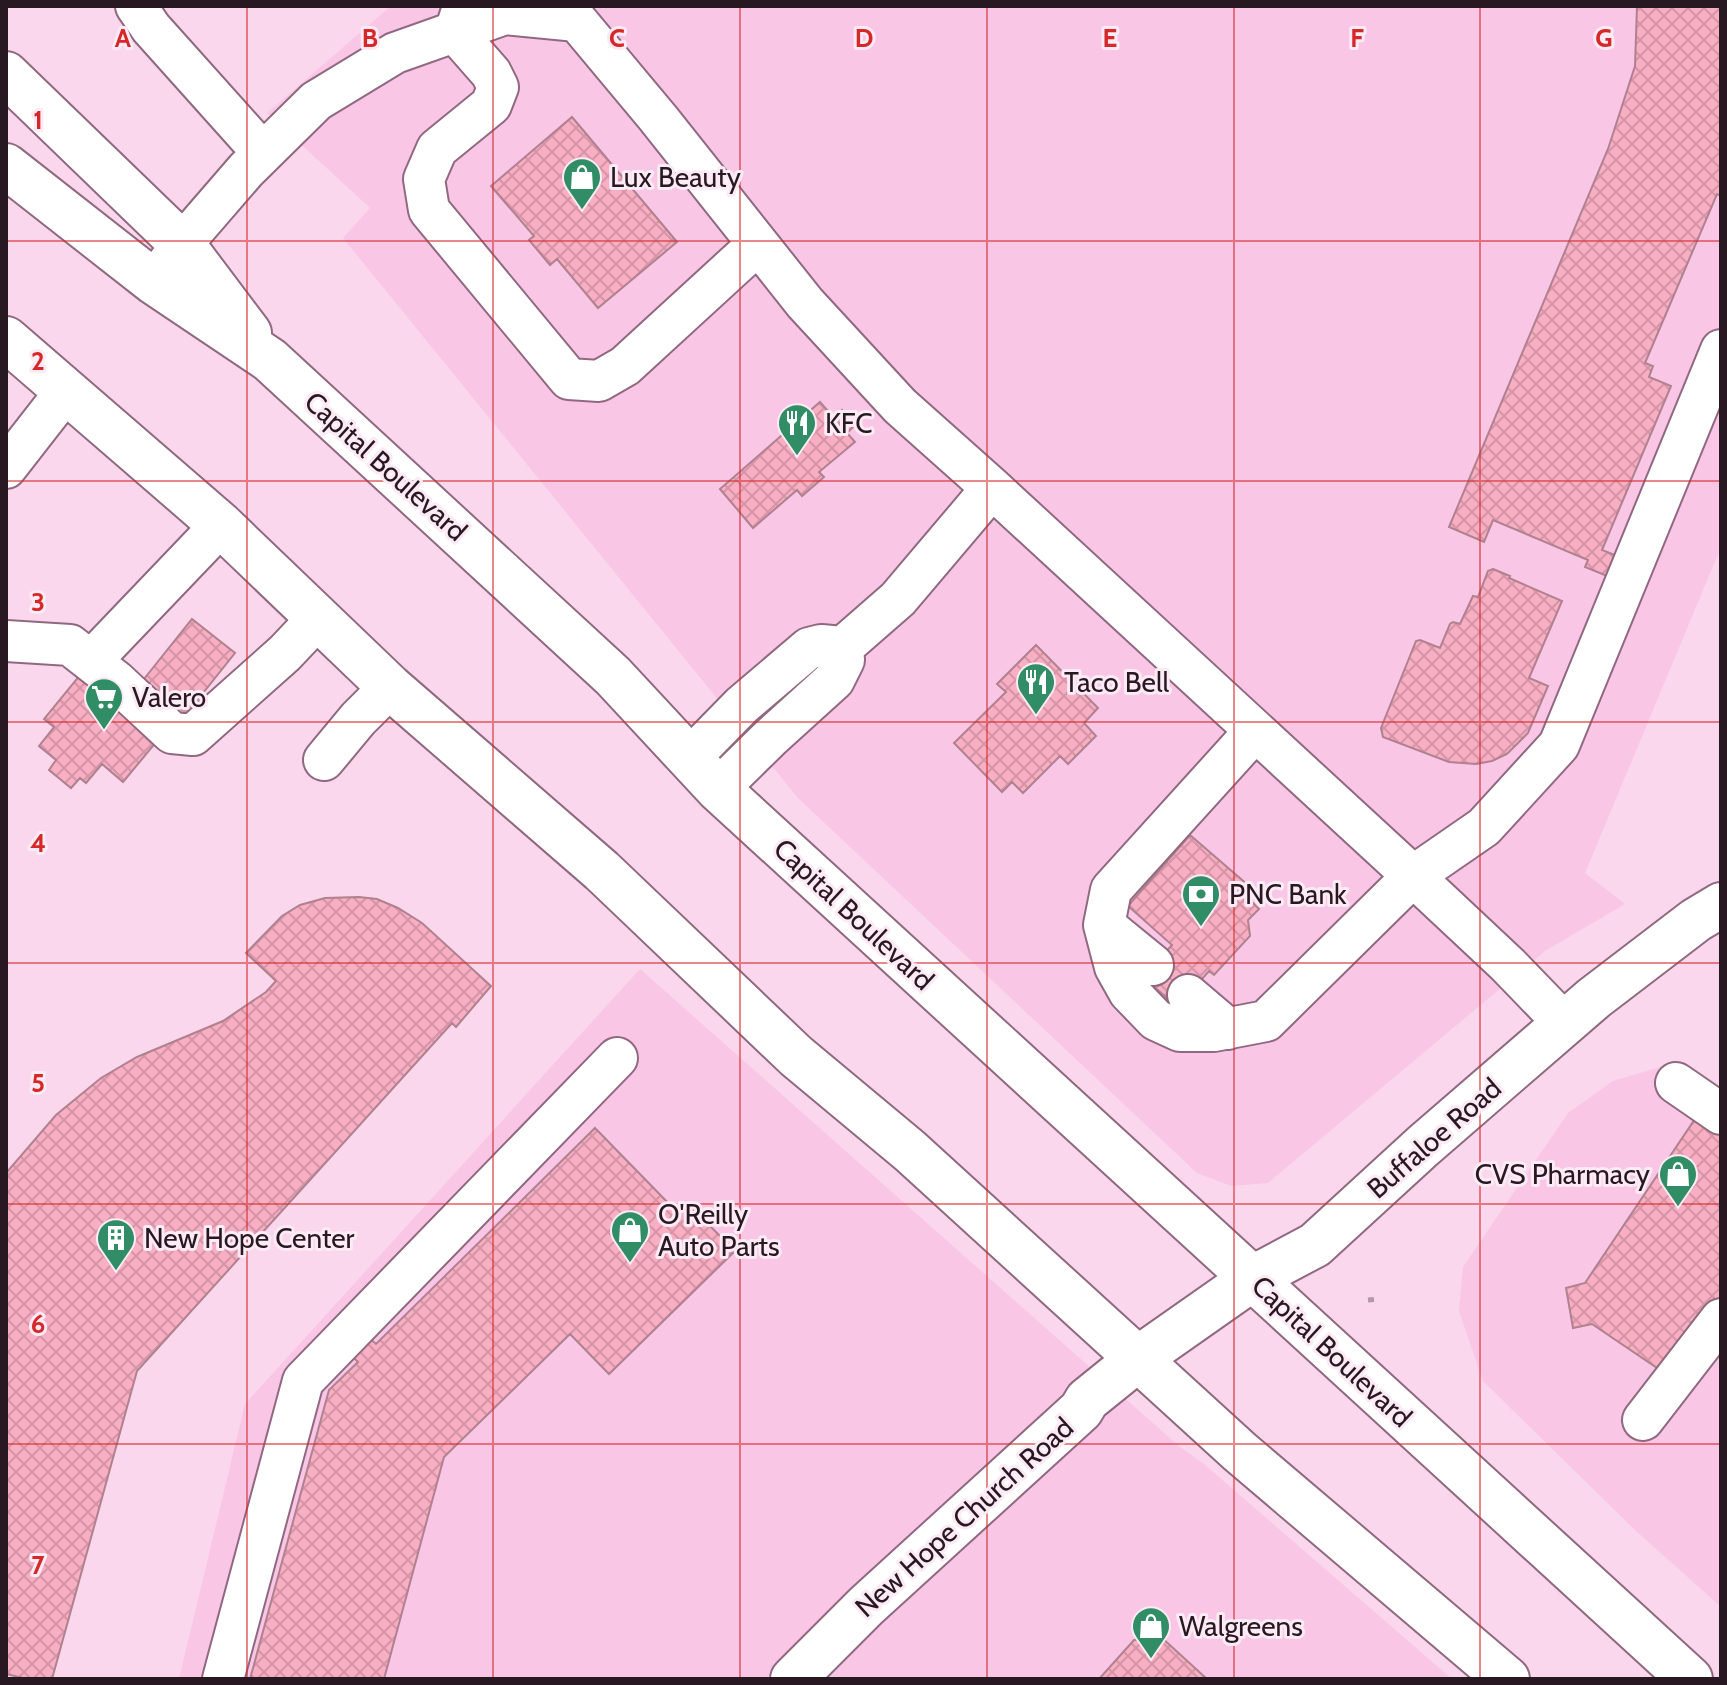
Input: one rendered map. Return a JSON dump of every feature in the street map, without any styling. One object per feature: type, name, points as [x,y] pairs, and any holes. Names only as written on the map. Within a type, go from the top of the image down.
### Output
[{"type":"main road","points":[[6,74],[182,244],[270,360]]},
{"type":"main road","name":"Capital Boulevard","points":[[6,166],[154,282],[270,360],[613,676],[704,773],[1690,1679]]},
{"type":"main road","points":[[6,339],[221,525],[390,687],[602,871],[796,1056],[910,1151],[1240,1452],[1507,1679]]},
{"type":"main road","name":"Buffaloe Road","points":[[1139,1358],[1253,1278],[1315,1245],[1423,1146],[1594,998],[1721,905]]},
{"type":"main road","name":"New Hope Church Road","points":[[793,1679],[866,1606],[1081,1410],[1087,1400],[1139,1358]]},
{"type":"street","points":[[136,6],[151,28],[263,153]]},
{"type":"street","points":[[154,282],[182,244],[263,153],[316,101],[459,19],[505,14],[577,21],[805,303],[900,406],[1413,876],[1508,965],[1565,1024]]},
{"type":"street","points":[[459,19],[498,87],[491,105],[437,149],[424,179],[429,210],[569,379],[599,381],[625,366],[758,244]]},
{"type":"street","points":[[1255,731],[1111,890],[1104,925],[1115,967],[1129,992],[1156,1020],[1180,1031],[1214,1031],[1266,1021],[1413,876],[1484,827],[1559,745],[1721,350]]},
{"type":"street","points":[[6,468],[66,391]]},
{"type":"street","points":[[704,773],[770,738],[834,680],[844,660],[843,647],[898,599],[992,488]]},
{"type":"street","points":[[91,661],[221,525]]},
{"type":"street","points":[[6,641],[70,645],[172,733],[193,735],[285,653],[319,617]]},
{"type":"street","points":[[324,760],[390,687]]},
{"type":"street","points":[[1104,925],[1153,965]]},
{"type":"street","points":[[1188,995],[1228,1029]]},
{"type":"street","points":[[223,1679],[303,1381],[617,1058]]},
{"type":"street","points":[[1676,1083],[1720,1113]]},
{"type":"street","points":[[1643,1420],[1721,1319]]},
{"type":"path","points":[[1368,1300],[1378,1299]]},
{"type":"shaded area","points":[[391,6],[1721,6],[1721,547],[1585,873],[1625,904],[1545,951],[1268,1183],[1231,1186],[1197,1173],[798,798],[343,238],[370,208],[267,113]]},
{"type":"shaded area","points":[[640,969],[1180,1447],[1204,1464],[1452,1679],[179,1679],[245,1404]]},
{"type":"shaded area","points":[[1677,1062],[1721,1095],[1721,1607],[1635,1530],[1483,1381],[1459,1311],[1463,1267],[1568,1113],[1613,1081]]},
{"type":"building","points":[[1637,6],[1721,6],[1721,196],[1717,194],[1645,363],[1653,366],[1649,377],[1671,386],[1602,550],[1615,555],[1607,576],[1585,567],[1588,560],[1493,520],[1484,542],[1449,527],[1608,149],[1635,66]]},
{"type":"building","name":"Lux Beauty","points":[[572,117],[677,242],[598,308],[557,259],[550,265],[529,240],[534,236],[491,186]]},
{"type":"building","name":"KFC","points":[[820,402],[834,418],[842,410],[855,425],[847,433],[855,442],[819,472],[824,477],[802,496],[797,490],[753,528],[720,489]]},
{"type":"building","points":[[1493,569],[1562,601],[1529,678],[1548,686],[1528,733],[1507,754],[1476,764],[1449,762],[1383,737],[1381,728],[1416,641],[1440,648],[1450,624],[1460,624],[1473,596],[1478,597],[1488,571]]},
{"type":"building","name":"Valero","points":[[192,619],[235,653],[183,718],[140,684]]},
{"type":"building","name":"Taco Bell","points":[[1036,645],[1098,708],[1084,723],[1096,736],[1068,764],[1060,756],[1023,793],[1012,782],[1002,792],[954,743],[1006,692],[997,684]]},
{"type":"building","name":"Valero","points":[[80,675],[162,735],[123,782],[102,764],[86,783],[80,778],[71,788],[49,770],[56,760],[39,746],[54,727],[44,719]]},
{"type":"building","name":"PNC Bank","points":[[1190,835],[1249,886],[1248,898],[1259,909],[1248,920],[1250,936],[1214,975],[1209,971],[1177,1007],[1143,977],[1172,945],[1128,906]]},
{"type":"building","name":"New Hope Center","points":[[325,898],[377,899],[422,923],[491,986],[456,1027],[452,1023],[137,1371],[52,1679],[27,1679],[6,1674],[6,1173],[56,1115],[101,1078],[137,1057],[223,1021],[266,992],[276,981],[246,953],[282,916],[300,905]]},
{"type":"building","name":"CVS Pharmacy","points":[[1697,1116],[1721,1132],[1721,1299],[1669,1376],[1592,1324],[1573,1328],[1566,1288],[1585,1283]]},
{"type":"building","points":[[595,1128],[676,1211],[686,1202],[735,1251],[609,1374],[570,1334],[444,1457],[384,1679],[250,1679],[329,1390],[358,1362],[348,1352],[366,1335],[376,1344]]},
{"type":"building","name":"Walgreens","points":[[1161,1637],[1207,1679],[1099,1679],[1134,1640]]},
{"type":"place","name":"Lux Beauty","points":[[582,211]]},
{"type":"place","name":"KFC","points":[[797,457]]},
{"type":"place","name":"Taco Bell","points":[[1036,716]]},
{"type":"place","name":"Valero","points":[[104,731]]},
{"type":"place","name":"PNC Bank","points":[[1201,928]]},
{"type":"place","name":"CVS Pharmacy","points":[[1678,1208]]},
{"type":"place","name":"O'Reilly Auto Parts","points":[[630,1264]]},
{"type":"place","name":"New Hope Center","points":[[116,1272]]},
{"type":"place","name":"Walgreens","points":[[1151,1660]]}]
